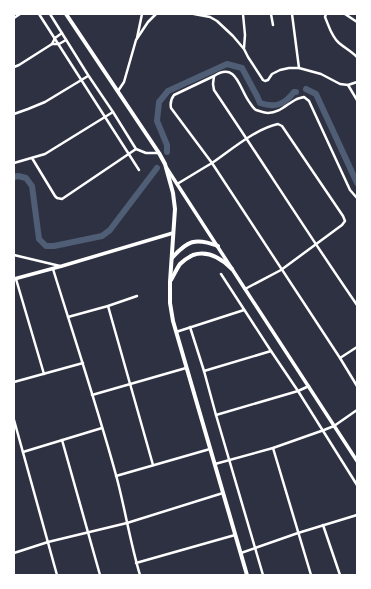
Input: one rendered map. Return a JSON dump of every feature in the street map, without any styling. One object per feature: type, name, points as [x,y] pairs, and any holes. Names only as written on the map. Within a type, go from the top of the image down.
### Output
[{"type":"highway","points":[[66,14],[165,164],[174,193],[175,209],[170,282],[170,303],[175,332],[247,575]]},
{"type":"highway","points":[[172,258],[188,243],[198,241],[207,242],[218,246]]},
{"type":"highway","points":[[170,282],[180,264],[188,258],[198,254],[213,256],[224,261],[232,269]]},
{"type":"main road","points":[[165,164],[357,461]]},
{"type":"main road","points":[[15,278],[62,266],[173,233]]},
{"type":"street","points":[[14,18],[20,14]]},
{"type":"street","points":[[39,14],[139,170]]},
{"type":"street","points":[[50,14],[88,76],[136,149],[146,153],[159,153]]},
{"type":"street","points":[[118,91],[124,82],[142,14]]},
{"type":"street","points":[[136,40],[148,22],[156,14]]},
{"type":"street","points":[[194,14],[210,17],[217,21],[233,36],[244,49],[259,76],[265,81],[268,80],[272,74],[280,70],[299,68],[321,74],[340,84],[348,85],[357,82]]},
{"type":"street","points":[[243,14],[245,35],[244,49]]},
{"type":"street","points":[[271,14],[273,25]]},
{"type":"street","points":[[292,14],[299,68]]},
{"type":"street","points":[[326,14],[325,17],[331,34],[338,42],[357,57]]},
{"type":"street","points":[[345,14],[357,22]]},
{"type":"street","points":[[14,67],[52,44],[55,38],[62,33]]},
{"type":"street","points":[[52,44],[59,44],[66,40]]},
{"type":"street","points":[[357,198],[350,190],[309,101],[304,97],[296,99],[276,112],[268,113],[255,110],[245,97],[239,81],[228,71],[220,72],[174,95],[171,98],[171,108],[212,163],[357,386]]},
{"type":"street","points":[[14,114],[45,102],[88,76]]},
{"type":"street","points":[[214,76],[214,90],[315,245],[357,305]]},
{"type":"street","points":[[348,85],[357,100]]},
{"type":"street","points":[[14,163],[46,154],[113,112]]},
{"type":"street","points":[[177,184],[212,163],[246,139],[275,124],[282,126],[343,216],[345,221],[342,226],[281,270],[245,289]]},
{"type":"street","points":[[32,158],[55,196],[62,199],[136,149]]},
{"type":"street","points":[[14,256],[62,266]]},
{"type":"street","points":[[53,268],[116,476],[126,523],[140,575]]},
{"type":"street","points":[[221,274],[324,430],[357,485]]},
{"type":"street","points":[[15,278],[44,374]]},
{"type":"street","points":[[68,317],[137,296]]},
{"type":"street","points":[[108,306],[153,465]]},
{"type":"street","points":[[175,332],[244,310]]},
{"type":"street","points":[[190,327],[263,575]]},
{"type":"street","points":[[340,358],[357,347]]},
{"type":"street","points":[[204,371],[271,351]]},
{"type":"street","points":[[14,382],[83,363]]},
{"type":"street","points":[[92,395],[186,368]]},
{"type":"street","points":[[216,415],[298,391],[308,386]]},
{"type":"street","points":[[215,464],[273,448],[324,430],[334,426],[357,410]]},
{"type":"street","points":[[14,420],[57,575]]},
{"type":"street","points":[[23,452],[102,428]]},
{"type":"street","points":[[62,440],[100,575]]},
{"type":"street","points":[[273,448],[311,575]]},
{"type":"street","points":[[116,476],[210,449]]},
{"type":"street","points":[[14,554],[48,542],[126,523],[223,493]]},
{"type":"street","points":[[241,553],[298,533],[357,515]]},
{"type":"street","points":[[323,525],[340,575]]},
{"type":"street","points":[[136,563],[235,535]]},
{"type":"waterway","points":[[167,152],[167,145],[157,121],[159,102],[168,91],[227,64],[242,68],[260,103],[270,105],[283,103],[294,92],[296,92]]},
{"type":"waterway","points":[[306,89],[316,94],[357,183]]},
{"type":"waterway","points":[[14,177],[18,176],[26,178],[32,186],[39,239],[46,246],[54,246],[102,236],[110,230],[157,168]]}]
